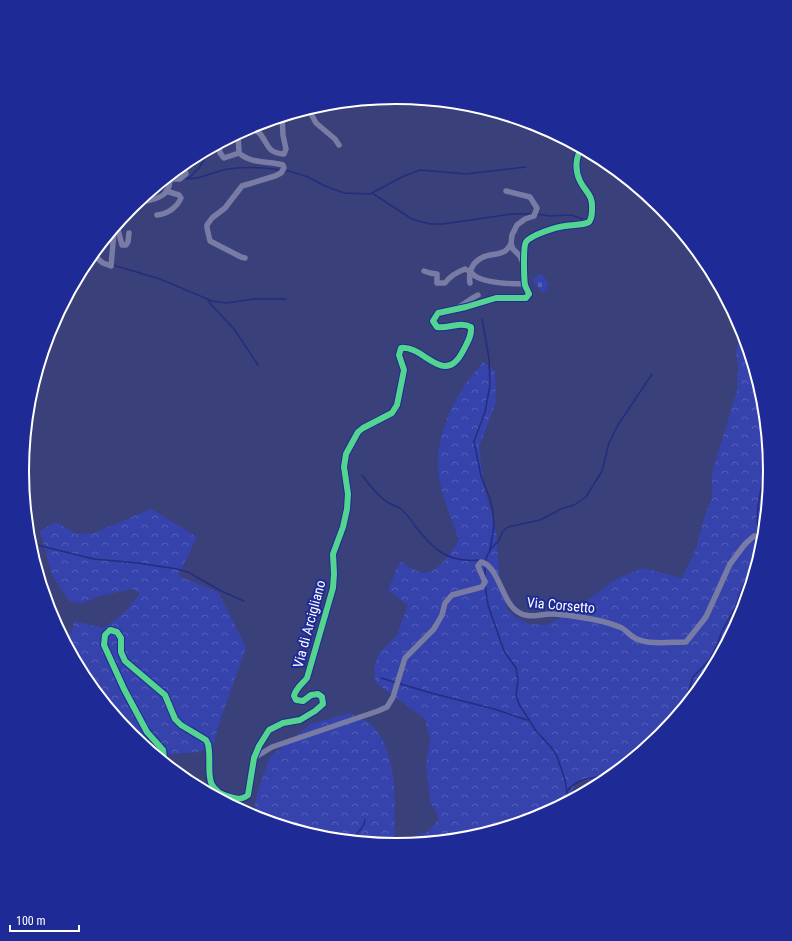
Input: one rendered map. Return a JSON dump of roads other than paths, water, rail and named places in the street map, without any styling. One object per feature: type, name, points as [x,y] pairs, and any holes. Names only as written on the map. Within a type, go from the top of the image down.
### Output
[{"type":"street","points":[[311,114],[316,123],[335,139],[339,145]]},
{"type":"street","points":[[256,131],[270,150],[276,153],[284,154],[286,149],[282,122]]},
{"type":"street","points":[[238,139],[239,153]]},
{"type":"street","points":[[220,149],[220,153],[224,158],[239,153],[249,159],[263,163],[283,165],[284,168],[281,173],[275,176],[242,186],[225,208],[212,218],[207,225],[210,241],[245,258]]},
{"type":"street","points":[[424,271],[437,274],[437,283],[440,284],[445,283],[448,278],[456,272],[465,269],[471,271],[474,276],[488,280],[525,284],[524,245],[530,237],[563,226],[581,225],[589,222],[591,218],[592,200],[578,177],[576,160],[580,153]]},
{"type":"street","points":[[173,179],[180,179],[186,174],[185,170]]},
{"type":"street","points":[[166,192],[167,184]]},
{"type":"street","points":[[506,191],[530,197],[537,208],[534,216],[525,219],[517,225],[512,235],[511,244],[513,249],[520,256],[525,267]]},
{"type":"street","points":[[149,200],[166,192],[179,195],[181,198],[180,201],[168,212],[157,215]]},
{"type":"street","points":[[119,230],[122,245],[126,245],[128,242],[129,233]]},
{"type":"street","points":[[97,258],[103,263],[111,266],[113,238]]},
{"type":"street","points":[[470,284],[469,276],[473,264],[477,260],[505,251],[511,244]]},
{"type":"street","name":"Via di Arcigliano","points":[[227,796],[244,798],[248,795],[254,758],[259,746],[269,730],[283,723],[300,720],[323,704],[322,697],[318,694],[310,695],[303,701],[296,700],[294,692],[307,678],[332,588],[334,574],[333,554],[343,527],[348,502],[344,467],[348,450],[358,432],[392,413],[397,405],[404,370],[399,355],[401,348],[408,348],[432,362],[451,365],[458,359],[471,335],[471,327],[465,324],[439,328],[433,321],[435,316],[440,312],[496,298],[526,298],[529,294],[525,284]]},
{"type":"street","points":[[455,309],[478,295]]},
{"type":"street","name":"Via Corsetto","points":[[254,758],[272,747],[387,707],[393,697],[406,658],[434,629],[442,615],[445,603],[452,595],[482,587],[485,582],[478,566],[481,562],[485,563],[491,568],[505,596],[516,611],[524,616],[528,617],[553,614],[588,618],[608,623],[623,629],[637,639],[649,642],[686,642],[706,617],[730,564],[745,544],[754,536],[757,536]]},
{"type":"street","name":"Via di Arcigliano","points":[[163,754],[163,750],[147,732],[140,720],[104,645],[105,635],[110,630],[117,632],[121,638],[121,652],[125,661],[165,695],[175,719],[181,725],[206,740],[208,744],[210,780],[214,789]]},
{"type":"waterway","points":[[188,179],[199,168],[206,157]]},
{"type":"waterway","points":[[285,170],[308,177],[325,186],[344,193],[370,194],[402,177],[420,170],[466,174],[526,167]]},
{"type":"waterway","points":[[185,178],[196,178],[235,168],[281,170]]},
{"type":"waterway","points":[[372,193],[412,219],[430,224],[443,224],[512,214],[533,214]]},
{"type":"waterway","points":[[537,214],[549,216],[571,215],[583,219]]},
{"type":"waterway","points":[[113,265],[160,279],[212,301],[227,303],[253,299],[286,299]]},
{"type":"waterway","points":[[208,301],[234,329],[258,365]]},
{"type":"waterway","points":[[482,319],[489,358],[490,385],[485,412],[474,441],[481,476],[490,499],[493,512],[494,527],[490,550],[485,563]]},
{"type":"waterway","points":[[490,550],[499,540],[503,531],[508,527],[540,520],[561,509],[574,505],[586,497],[602,471],[609,443],[618,425],[652,374]]},
{"type":"waterway","points":[[362,475],[380,496],[387,502],[403,511],[435,548],[449,557],[479,560]]},
{"type":"waterway","points":[[758,529],[758,506],[763,480]]},
{"type":"waterway","points":[[37,545],[94,559],[138,563],[177,569],[188,572],[221,591],[244,601]]},
{"type":"waterway","points":[[485,567],[485,577]]},
{"type":"waterway","points":[[687,694],[693,677],[710,659],[722,631],[736,606],[745,583]]},
{"type":"waterway","points":[[485,585],[488,605],[504,651],[516,668],[518,680],[516,695],[519,704],[536,731],[557,756],[565,780],[567,795]]},
{"type":"waterway","points":[[381,678],[431,693],[494,709],[527,720]]},
{"type":"waterway","points":[[567,791],[578,782],[600,776]]},
{"type":"waterway","points":[[356,835],[363,826],[365,820]]}]
